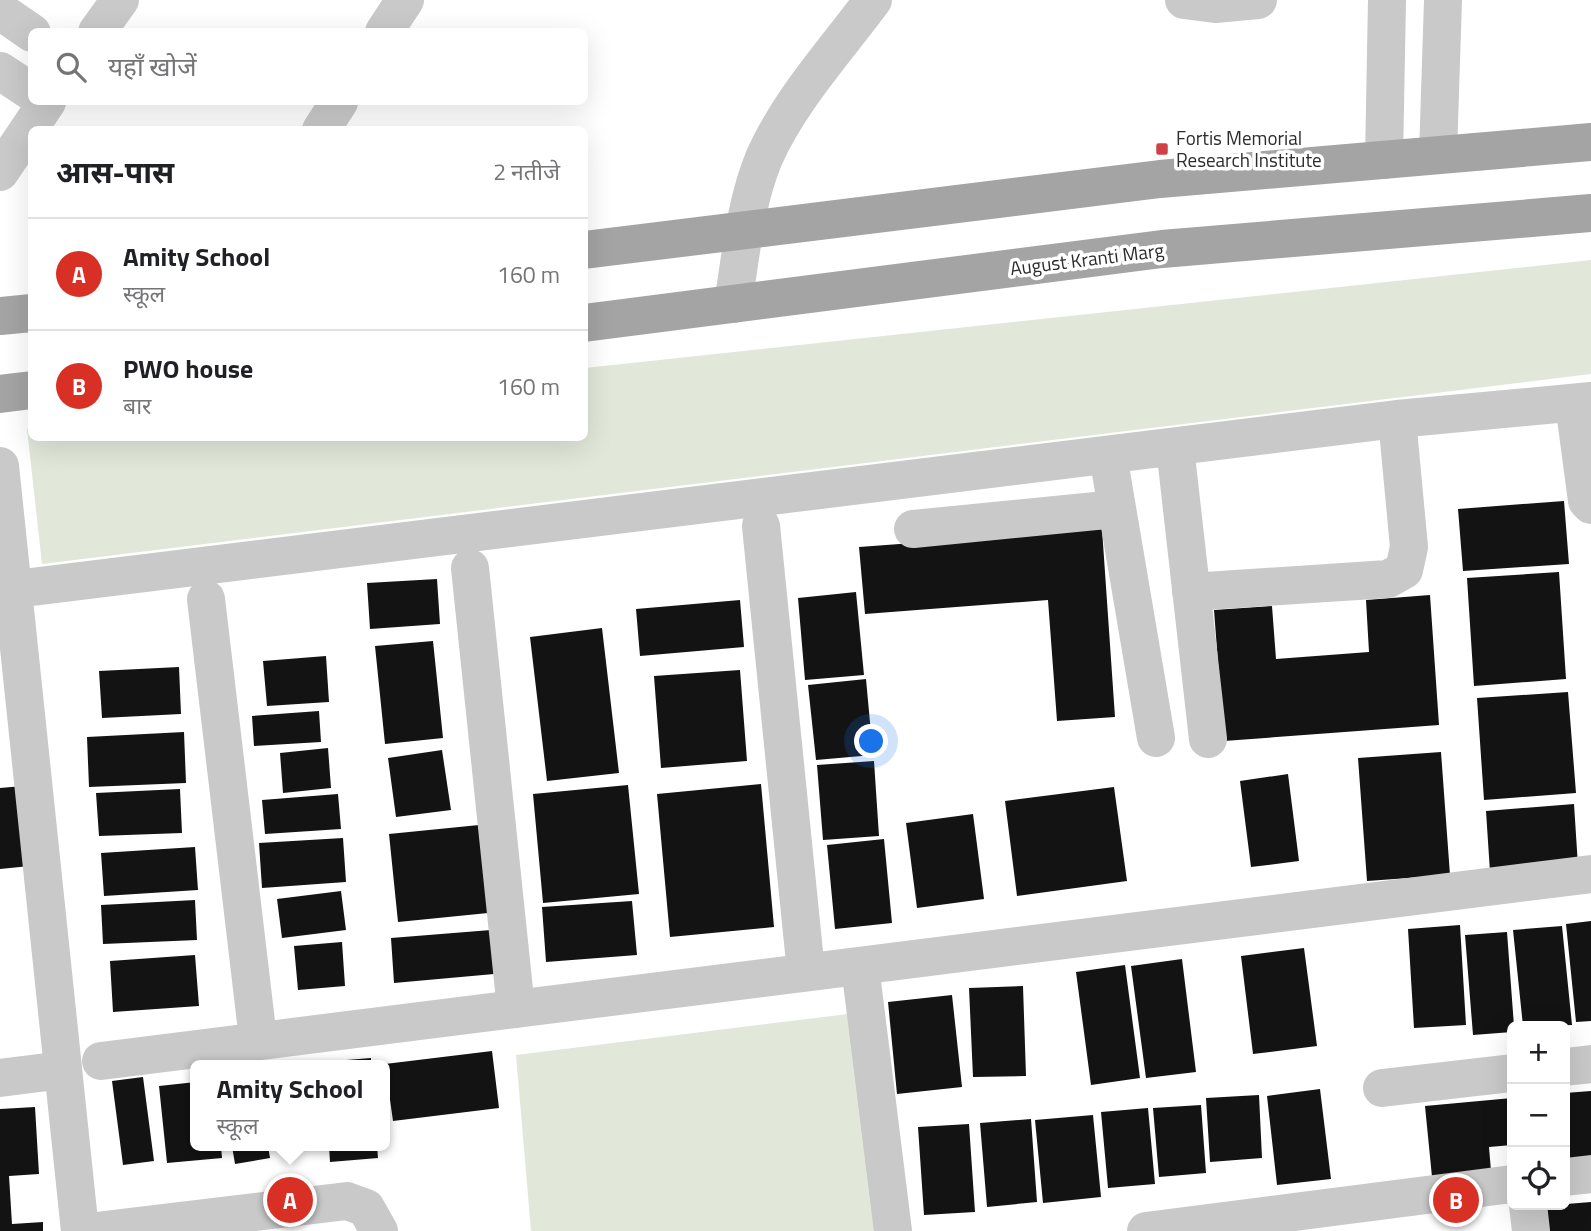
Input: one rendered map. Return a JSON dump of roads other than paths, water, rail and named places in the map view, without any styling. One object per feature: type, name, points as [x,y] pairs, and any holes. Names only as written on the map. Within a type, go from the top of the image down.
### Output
[{"type":"main road","points":[[588,250],[1160,179],[1591,142]]},
{"type":"main road","name":"August Kranti Marg","points":[[588,322],[1162,249],[1591,212]]},
{"type":"main road","points":[[0,394],[28,390]]},
{"type":"street","points":[[100,28],[120,0]]},
{"type":"street","points":[[387,28],[405,0]]},
{"type":"street","points":[[1184,0],[1215,4],[1258,0]]},
{"type":"street","points":[[1384,160],[1387,0]]},
{"type":"street","points":[[1438,155],[1443,0]]},
{"type":"street","points":[[733,304],[752,191],[765,156],[859,5]]},
{"type":"street","points":[[0,11],[28,30]]},
{"type":"street","points":[[0,71],[28,89]]},
{"type":"street","points":[[30,126],[44,105]]},
{"type":"street","points":[[324,126],[337,105]]},
{"type":"street","points":[[0,172],[28,129]]},
{"type":"street","points":[[6,590],[1397,419],[1582,402],[1589,503]]},
{"type":"street","points":[[1191,592],[1388,579],[1404,570],[1409,547],[1397,419]]},
{"type":"street","points":[[1175,447],[1208,739]]},
{"type":"street","points":[[1108,455],[1156,738]]},
{"type":"street","points":[[0,466],[12,703],[63,1070],[80,1231]]},
{"type":"street","points":[[914,530],[1116,509]]},
{"type":"street","points":[[761,526],[807,972]]},
{"type":"street","points":[[470,568],[516,1009]]},
{"type":"street","points":[[206,599],[258,1039]]},
{"type":"street","points":[[101,1061],[258,1039],[1591,874]]},
{"type":"street","points":[[860,966],[893,1231]]},
{"type":"street","points":[[1570,1066],[1591,1064]]},
{"type":"street","points":[[0,1078],[63,1070]]},
{"type":"street","points":[[1382,1088],[1507,1074]]},
{"type":"street","points":[[1570,1176],[1591,1174]]},
{"type":"street","points":[[1146,1231],[1507,1185]]},
{"type":"street","points":[[96,1231],[347,1201],[366,1208],[379,1231]]},
{"type":"street","points":[[1529,1210],[1531,1231]]},
{"type":"place","name":"Fortis Memorial Research Institute","points":[[1162,149]]},
{"type":"place","name":"Amity School","points":[[290,1200]]},
{"type":"place","name":"PWO house","points":[[1456,1200]]}]
